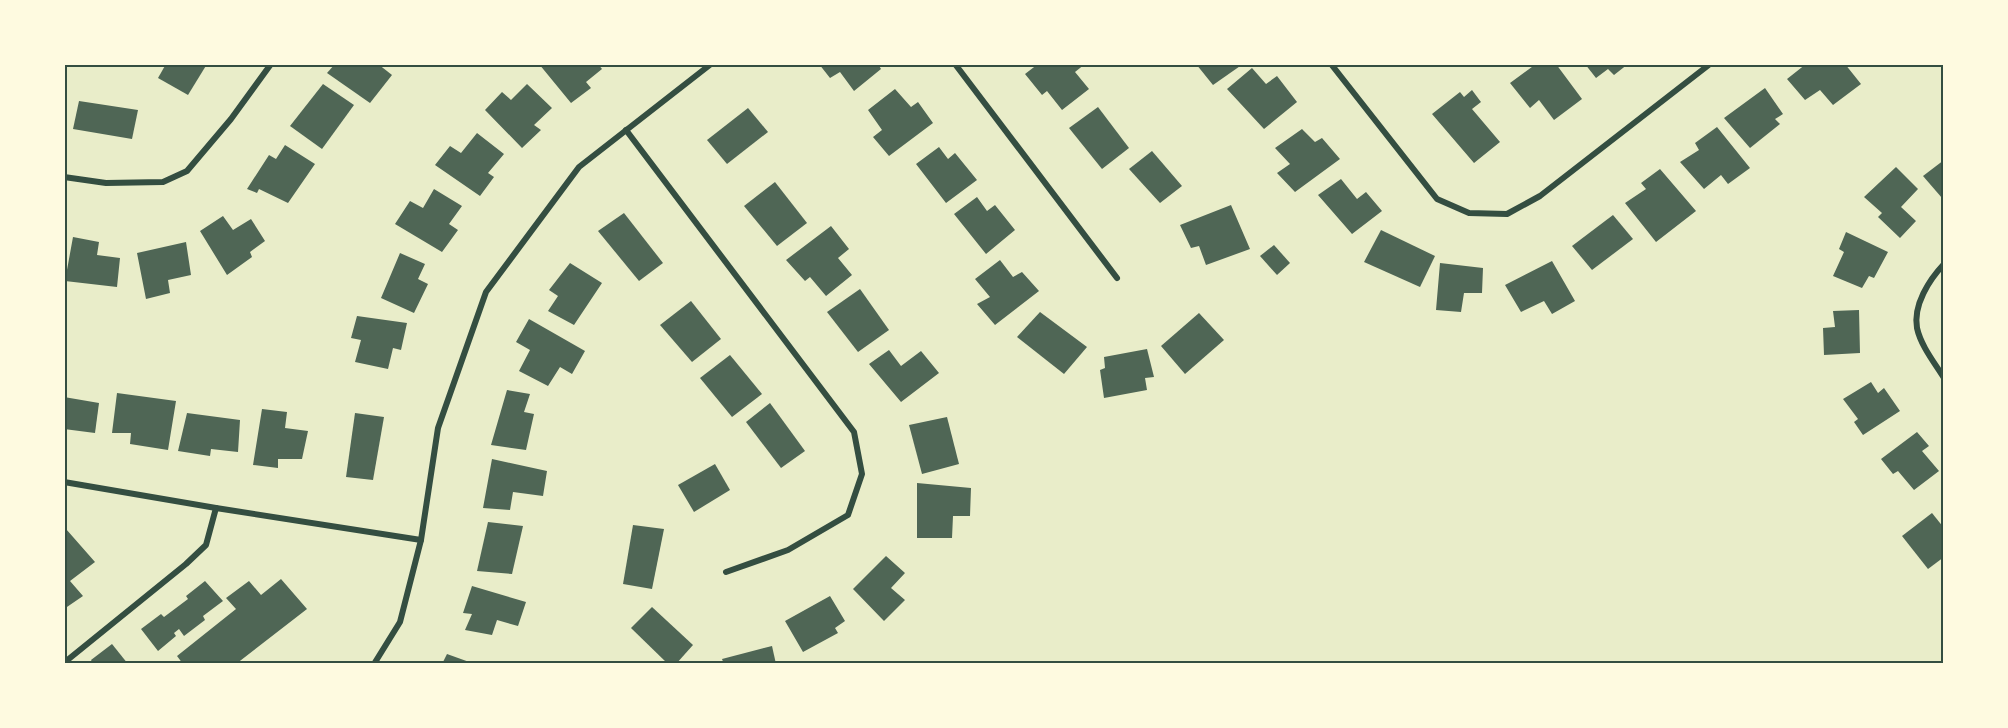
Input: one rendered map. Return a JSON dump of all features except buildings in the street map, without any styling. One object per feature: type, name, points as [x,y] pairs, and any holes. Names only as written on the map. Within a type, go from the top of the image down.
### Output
[{"type":"street","points":[[64,177],[106,183],[163,182],[187,171],[231,119],[271,64]]},
{"type":"street","points":[[374,663],[400,622],[421,540],[438,428],[486,292],[579,167],[711,64]]},
{"type":"street","points":[[955,64],[1117,278]]},
{"type":"street","points":[[1331,64],[1437,199],[1469,213],[1507,214],[1540,196],[1710,64]]},
{"type":"street","points":[[626,130],[854,432],[862,474],[848,514],[788,550],[726,572]]},
{"type":"street","points":[[1944,264],[1931,277],[1919,304],[1917,326],[1923,345],[1944,378]]},
{"type":"street","points":[[64,482],[421,540]]},
{"type":"street","points":[[65,662],[186,564],[206,545],[216,508]]}]
